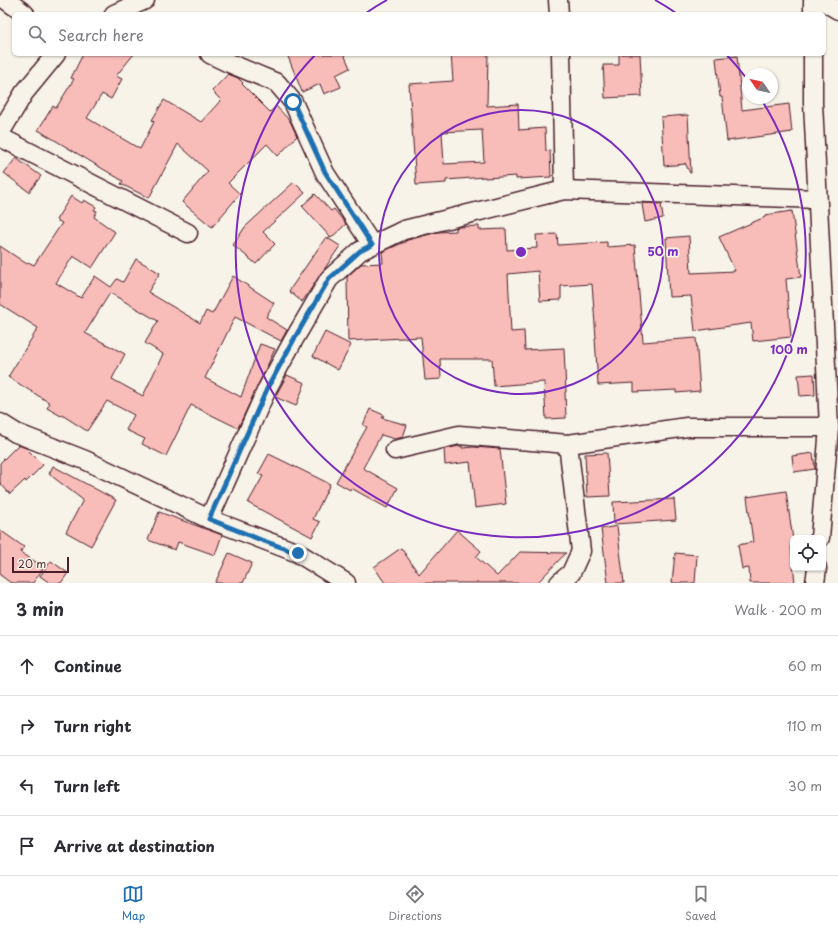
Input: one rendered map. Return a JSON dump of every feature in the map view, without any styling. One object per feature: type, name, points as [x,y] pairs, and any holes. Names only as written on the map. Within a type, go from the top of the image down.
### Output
[{"type":"street","points":[[6,0],[21,12]]},
{"type":"street","points":[[118,12],[145,0]]},
{"type":"street","points":[[558,0],[559,12]]},
{"type":"street","points":[[813,0],[813,12]]},
{"type":"street","points":[[821,0],[838,10]]},
{"type":"street","points":[[0,133],[24,93],[54,56]]},
{"type":"street","points":[[214,56],[277,83],[293,102],[325,172],[372,245]]},
{"type":"street","points":[[561,56],[564,190]]},
{"type":"street","points":[[813,56],[813,103],[828,427],[830,510],[821,535]]},
{"type":"street","points":[[0,137],[188,233]]},
{"type":"street","points":[[209,519],[267,389],[293,341],[329,279],[360,251],[404,230],[564,190],[817,199]]},
{"type":"street","points":[[0,423],[16,433],[85,460],[209,519],[298,553],[346,583]]},
{"type":"street","points":[[395,450],[459,435],[568,444],[687,427],[828,427]]},
{"type":"street","points":[[559,583],[571,573],[581,551],[568,444]]},
{"type":"street","points":[[815,583],[817,571]]},
{"type":"building","points":[[82,56],[132,56],[116,76],[122,79],[111,99],[102,94],[87,118],[140,149],[154,122],[152,120],[164,100],[201,122],[221,100],[212,91],[228,74],[238,78],[270,112],[276,106],[290,121],[297,136],[278,156],[267,144],[228,183],[240,194],[212,227],[182,202],[208,171],[178,144],[149,198],[121,184],[123,181],[38,130],[53,106],[56,108],[74,79],[71,78]]},
{"type":"building","points":[[288,56],[345,56],[350,68],[336,75],[341,87],[324,94],[320,84],[302,92]]},
{"type":"building","points":[[451,56],[488,56],[487,106],[518,104],[519,130],[545,128],[546,151],[550,150],[551,177],[516,179],[516,176],[485,177],[446,180],[446,183],[416,185],[409,84],[453,81]],"holes":[[[482,130],[484,162],[444,164],[442,132]]]},
{"type":"building","points":[[619,56],[640,56],[642,96],[605,98],[603,65],[619,65]]},
{"type":"building","points":[[737,56],[742,110],[789,104],[792,132],[727,141],[716,58]]},
{"type":"building","points":[[688,115],[691,173],[685,163],[664,166],[661,117]]},
{"type":"building","points":[[16,158],[41,176],[29,192],[4,173]]},
{"type":"building","points":[[294,182],[305,193],[263,232],[275,244],[256,264],[233,245],[245,227]]},
{"type":"building","points":[[315,194],[331,211],[334,209],[346,224],[331,238],[302,206]]},
{"type":"building","points":[[71,196],[82,203],[84,200],[96,207],[94,210],[97,211],[94,217],[115,232],[92,268],[73,256],[56,283],[81,298],[95,276],[111,287],[117,279],[123,282],[136,259],[160,273],[148,292],[200,323],[206,311],[212,314],[233,276],[274,303],[266,317],[287,330],[281,341],[235,317],[205,378],[241,397],[260,344],[275,349],[238,428],[191,405],[166,456],[142,444],[145,439],[126,430],[134,415],[107,401],[87,431],[62,415],[61,416],[47,408],[50,403],[8,377],[38,328],[0,304],[0,246],[27,264],[28,262],[34,265],[62,223],[56,220]],"holes":[[[110,293],[158,321],[145,343],[163,354],[143,396],[112,379],[125,354],[85,333]]]},
{"type":"building","points":[[642,204],[661,204],[663,218],[645,222]]},
{"type":"building","points":[[792,211],[801,277],[786,279],[791,337],[753,341],[751,323],[695,331],[691,296],[669,297],[666,238],[689,236],[691,273],[735,271],[719,237],[765,217],[765,215]]},
{"type":"building","points":[[479,226],[479,230],[506,229],[507,250],[537,248],[536,235],[557,234],[558,245],[607,242],[607,247],[635,245],[643,342],[696,338],[700,391],[676,393],[676,390],[634,392],[634,383],[598,385],[592,284],[561,286],[561,300],[540,301],[538,271],[508,274],[511,332],[524,331],[525,350],[564,348],[566,418],[546,419],[544,382],[494,386],[492,359],[440,359],[441,379],[425,380],[421,337],[348,341],[347,277],[361,264],[383,263],[382,252],[408,240],[438,232],[456,231],[456,228],[458,227]]},
{"type":"building","points":[[326,237],[340,246],[302,302],[289,291]]},
{"type":"building","points":[[325,332],[351,345],[338,370],[313,356]]},
{"type":"building","points":[[814,374],[815,395],[800,396],[798,375]]},
{"type":"building","points":[[287,375],[305,383],[296,406],[275,397]]},
{"type":"building","points":[[370,409],[384,415],[382,418],[407,425],[403,437],[395,439],[381,435],[363,468],[398,488],[387,508],[351,488],[350,490],[336,482],[367,427],[363,425]]},
{"type":"building","points":[[18,445],[26,448],[43,465],[26,482],[25,480],[10,494],[0,483],[0,463]]},
{"type":"building","points":[[462,446],[462,448],[474,447],[500,449],[506,504],[475,508],[470,462],[445,465],[444,449]]},
{"type":"building","points":[[607,453],[610,496],[587,497],[585,454]]},
{"type":"building","points":[[813,453],[815,469],[794,472],[792,456]]},
{"type":"building","points":[[269,454],[330,484],[313,519],[320,522],[312,537],[248,503],[263,476],[258,474]]},
{"type":"building","points":[[53,466],[116,500],[91,546],[66,532],[83,500],[49,474]]},
{"type":"building","points":[[786,491],[792,535],[790,535],[790,571],[794,571],[795,583],[750,583],[749,568],[742,569],[738,545],[753,542],[747,497]]},
{"type":"building","points":[[674,499],[676,520],[614,524],[613,502]]},
{"type":"building","points":[[159,512],[222,535],[215,555],[178,542],[175,550],[148,540]]},
{"type":"building","points":[[617,526],[624,583],[608,583],[601,529]]},
{"type":"building","points":[[0,530],[24,547],[20,552],[44,567],[33,583],[11,583],[0,575]]},
{"type":"building","points":[[457,530],[481,551],[476,557],[497,576],[520,552],[566,553],[537,583],[385,583],[374,567],[401,548],[419,574]]},
{"type":"building","points":[[229,553],[252,563],[243,583],[215,583]]},
{"type":"building","points":[[675,553],[697,555],[695,583],[672,583]]},
{"type":"building","points":[[51,561],[68,573],[61,583],[50,583],[40,576]]},
{"type":"route","points":[[293,102],[325,172],[372,245],[360,251],[329,279],[267,389],[209,519],[298,553]]}]
